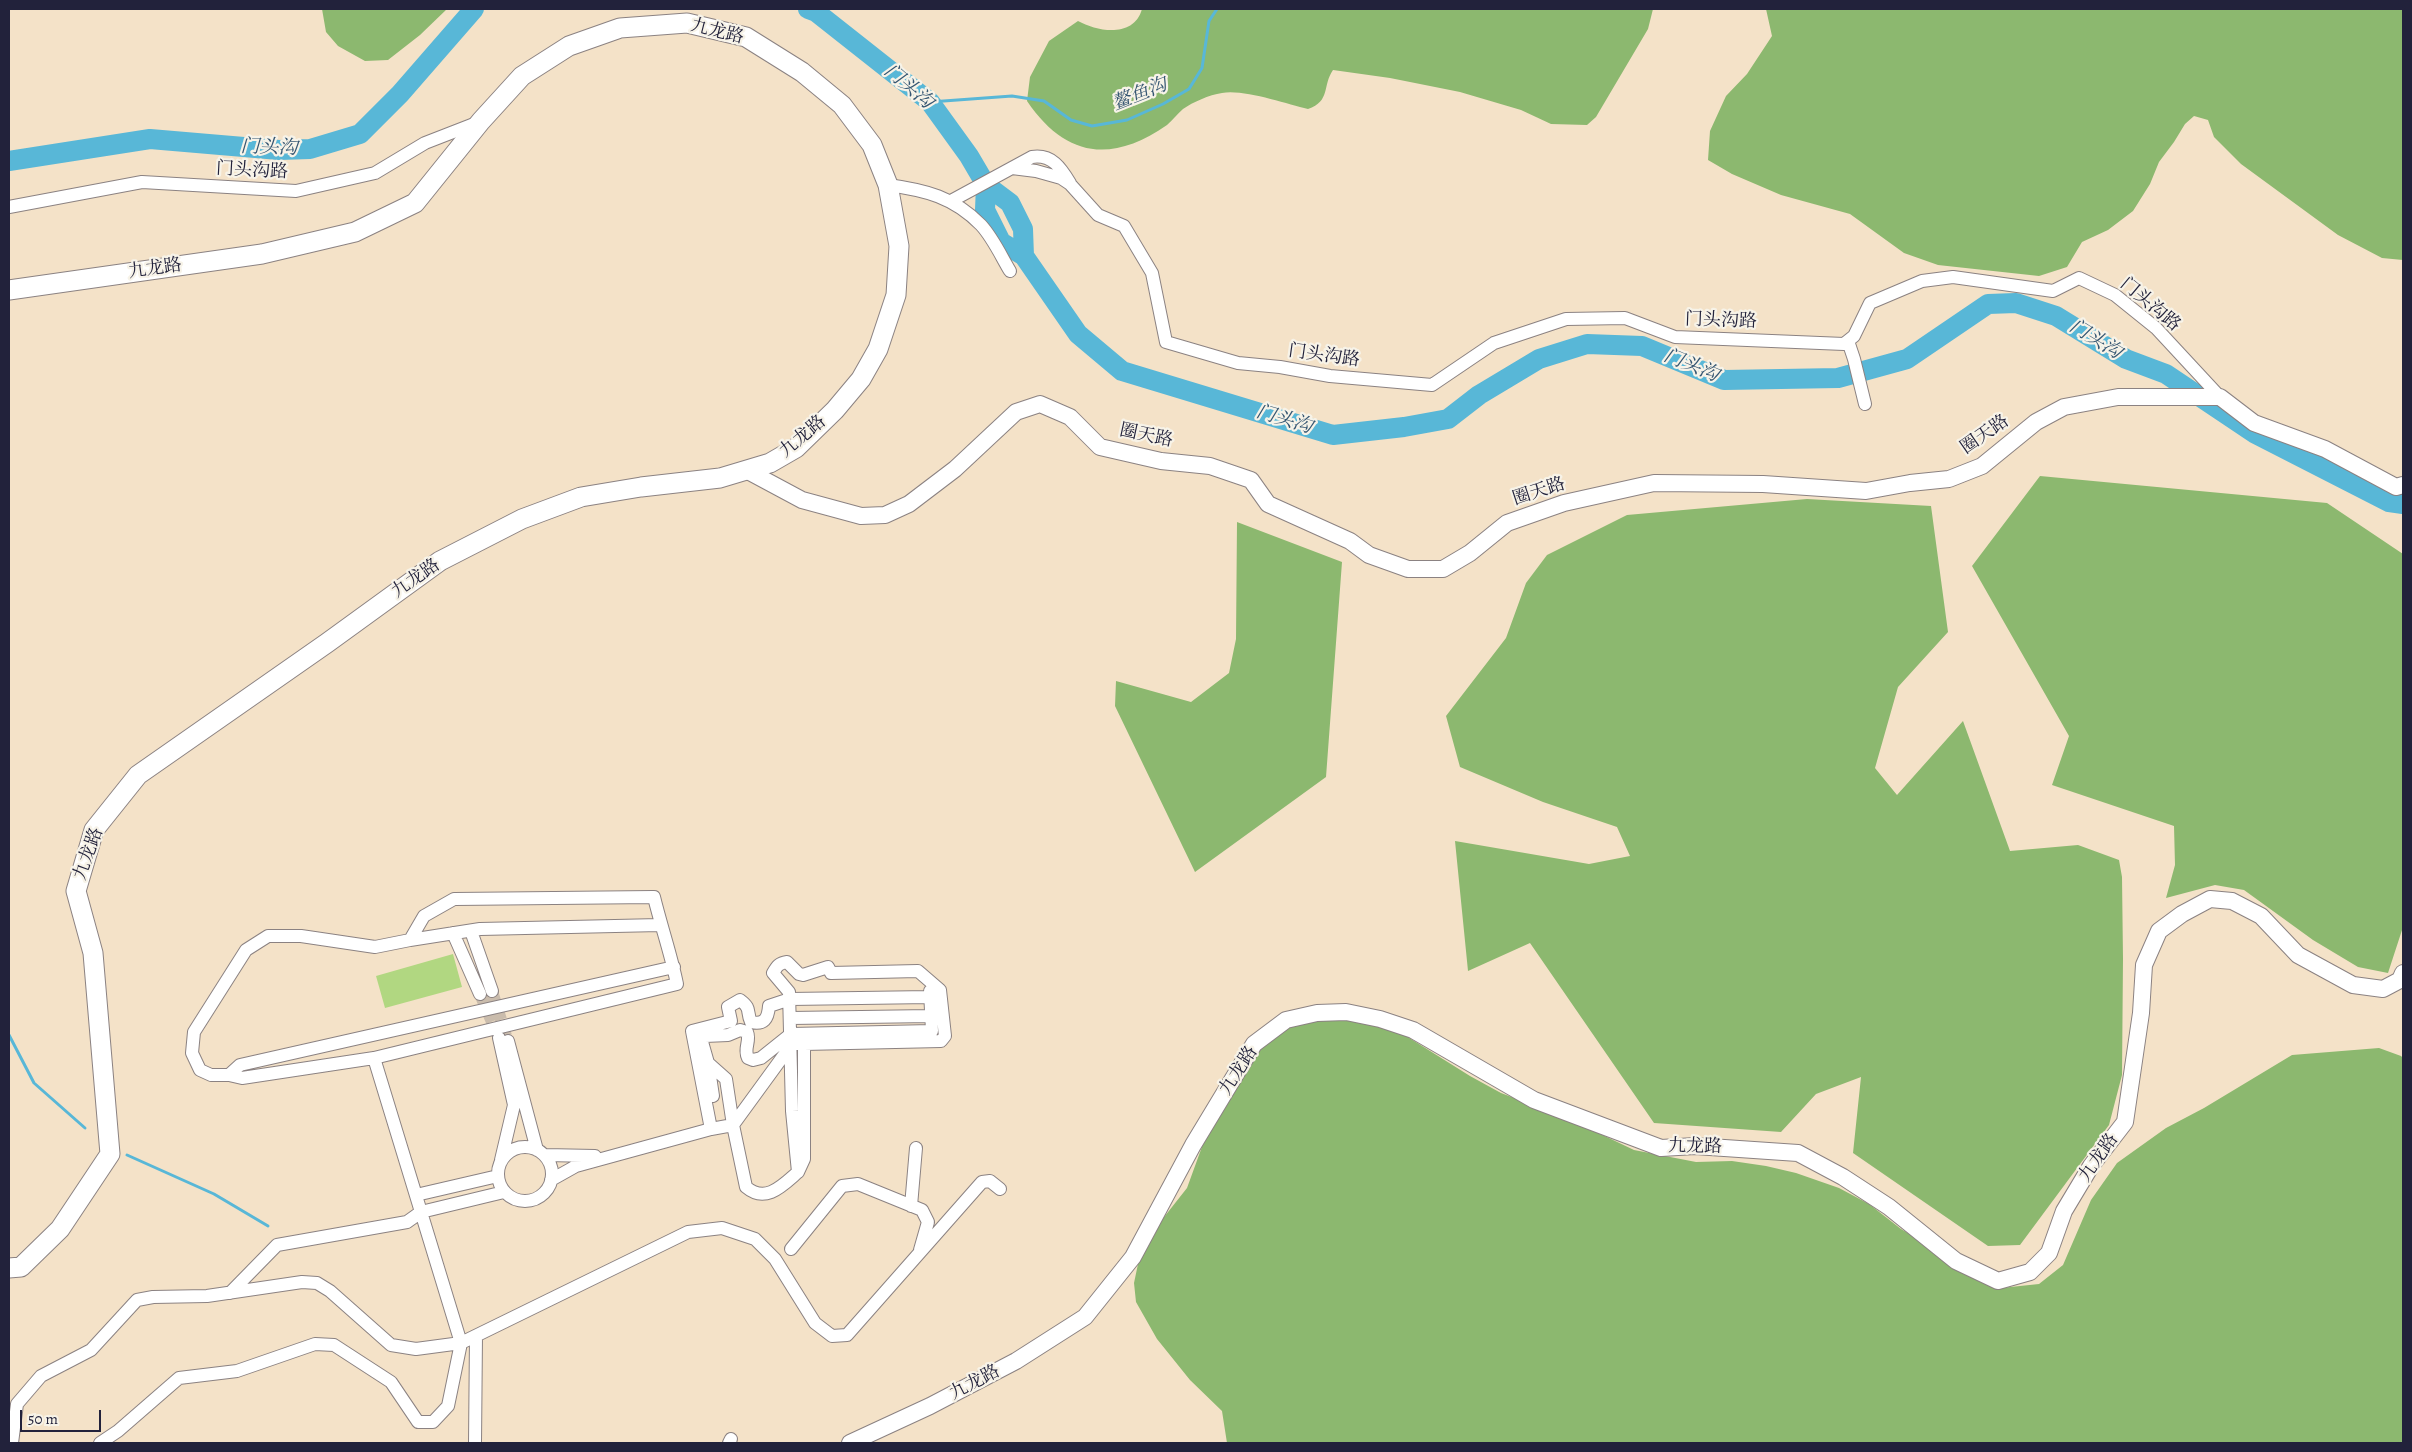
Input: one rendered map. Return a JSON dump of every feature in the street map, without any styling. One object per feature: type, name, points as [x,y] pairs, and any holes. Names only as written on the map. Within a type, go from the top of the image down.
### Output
[{"type":"main road","name":"九龙路","points":[[9,290],[262,254],[355,232],[415,203],[481,121],[522,76],[569,46],[620,28],[687,23],[746,37],[802,72],[842,105],[872,145],[888,185],[899,246],[896,296],[878,349],[856,385],[835,410],[796,448],[770,463],[720,478],[641,487],[581,497],[522,519],[440,561],[327,643],[138,775],[94,830],[76,891],[93,953],[110,1154],[60,1229],[21,1267],[9,1268]]},
{"type":"street","name":"门头沟路","points":[[9,207],[142,182],[296,191],[375,173],[425,142],[481,121]]},
{"type":"street","name":"门头沟路","points":[[952,200],[1012,168],[1036,171],[1061,178],[1070,184],[1098,215],[1124,226],[1137,244],[1152,273],[1166,342],[1238,363],[1280,367],[1330,376],[1432,385],[1494,343],[1566,319],[1625,318],[1675,337],[1844,344],[1854,336],[1870,303],[1922,281],[1953,277],[2053,291],[2079,278],[2115,294],[2156,328],[2219,397]]},
{"type":"street","points":[[888,185],[910,188],[952,200],[982,226],[1010,271]]},
{"type":"street","points":[[1848,341],[1865,404]]},
{"type":"street","name":"圈天路","points":[[746,470],[802,500],[861,516],[885,514],[909,504],[948,475],[1016,412],[1040,404],[1070,418],[1100,447],[1161,462],[1210,466],[1251,480],[1268,504],[1350,541],[1369,555],[1408,569],[1443,569],[1470,552],[1507,523],[1564,503],[1654,483],[1763,484],[1866,491],[1910,483],[1949,479],[1982,466],[2036,422],[2064,407],[2118,397],[2219,397]]},
{"type":"street","points":[[2219,397],[2254,423],[2325,449],[2396,487],[2403,485]]},
{"type":"street","points":[[410,940],[424,916],[454,899],[654,897],[660,925],[678,984],[374,1058],[242,1078],[229,1075],[211,1075],[200,1070],[192,1053],[194,1032],[246,950],[268,936],[301,936],[375,947],[471,931],[660,925]]},
{"type":"street","name":"九龙路","points":[[850,1443],[930,1406],[1016,1361],[1085,1317],[1133,1257],[1193,1145],[1254,1044],[1286,1020],[1316,1013],[1346,1012],[1380,1019],[1413,1030],[1534,1100],[1661,1148],[1695,1146],[1798,1153],[1843,1177],[1889,1208],[1956,1261],[1998,1281],[2030,1272],[2049,1252],[2064,1211],[2091,1166],[2124,1122],[2141,1013],[2144,965],[2158,931],[2210,898],[2232,902],[2261,916],[2298,955],[2354,985],[2383,989],[2400,980],[2403,973]]},
{"type":"street","points":[[453,933],[486,993],[471,931]]},
{"type":"street","points":[[708,1063],[726,1079],[746,1187],[754,1194],[764,1194],[776,1191],[798,1172],[792,1110],[796,1040],[791,1018],[789,992],[773,972],[780,963],[787,962],[798,974],[803,975],[828,967],[831,973],[918,971],[940,990],[938,1032]]},
{"type":"street","points":[[229,1075],[240,1065],[674,967]]},
{"type":"street","points":[[715,1128],[708,1063],[702,1042],[705,1036],[728,1035],[740,1030],[747,1032],[750,1039],[746,1054],[748,1058],[754,1060],[796,1040],[941,1041],[945,1036],[938,1032],[931,1016],[929,981]]},
{"type":"street","points":[[715,1128],[692,1031],[731,1021],[728,1007],[740,1000],[749,1008],[748,1017],[751,1022],[757,1023],[764,1022],[768,1017],[769,1006],[790,999],[930,998]]},
{"type":"street","points":[[791,1018],[931,1016]]},
{"type":"street","points":[[503,1037],[541,1153],[552,1171],[552,1180],[548,1188],[535,1200],[517,1200],[504,1192],[498,1176],[514,1105],[503,1037]]},
{"type":"street","points":[[552,1180],[576,1166],[715,1128],[733,1125],[796,1040]]},
{"type":"street","points":[[100,1443],[118,1431],[179,1378],[236,1371],[315,1344],[334,1344],[391,1382],[418,1422],[433,1422],[448,1406],[461,1343],[374,1058]]},
{"type":"street","points":[[501,1161],[511,1150],[519,1147],[541,1153],[611,1156]]},
{"type":"street","points":[[911,1206],[916,1148]]},
{"type":"street","points":[[416,1196],[498,1176]]},
{"type":"street","points":[[12,1443],[17,1404],[41,1376],[91,1350],[137,1300],[154,1296],[207,1296],[302,1282],[317,1283],[330,1291],[391,1345],[416,1349],[461,1343],[688,1232],[722,1228],[755,1239],[775,1259],[816,1323],[832,1336],[847,1335],[982,1182],[990,1181],[1000,1189]]},
{"type":"street","points":[[791,1249],[842,1186],[858,1184],[922,1210],[928,1222],[920,1252]]},
{"type":"street","points":[[230,1292],[277,1245],[407,1222],[421,1212],[504,1192]]},
{"type":"street","points":[[475,1443],[476,1336]]},
{"type":"green space","points":[[322,9],[447,9],[420,35],[388,60],[365,61],[338,46],[326,32]]},
{"type":"green space","points":[[1142,9],[1653,9],[1648,29],[1596,117],[1587,125],[1551,124],[1521,110],[1460,92],[1390,78],[1333,70],[1320,102],[1308,109],[1253,95],[1231,92],[1207,97],[1191,104],[1183,109],[1167,125],[1127,146],[1090,149],[1073,143],[1057,134],[1042,120],[1027,101],[1030,77],[1049,41],[1078,21],[1105,30],[1124,28],[1131,25],[1138,18]]},
{"type":"green space","points":[[1766,9],[2403,9],[2403,260],[2382,258],[2338,235],[2241,164],[2214,137],[2208,120],[2194,116],[2185,124],[2159,162],[2150,184],[2133,211],[2108,230],[2082,242],[2067,267],[2039,276],[1938,265],[1904,253],[1850,214],[1781,195],[1732,174],[1708,160],[1710,131],[1726,96],[1747,74],[1772,36]]},
{"type":"green space","points":[[2040,476],[2327,503],[2403,554],[2403,927],[2388,973],[2358,967],[2313,940],[2244,890],[2215,885],[2166,898],[2175,865],[2174,826],[2052,785],[2069,736],[1972,566]]},
{"type":"green space","points":[[1807,499],[1931,506],[1948,632],[1898,687],[1875,768],[1897,795],[1963,721],[2010,851],[2078,845],[2119,860],[2122,877],[2122,1075],[2109,1125],[2020,1245],[1988,1246],[1853,1153],[1861,1077],[1816,1094],[1781,1132],[1654,1123],[1530,943],[1468,971],[1455,841],[1589,864],[1630,856],[1617,827],[1543,802],[1460,767],[1446,716],[1506,638],[1526,583],[1547,555],[1627,515]]},
{"type":"green space","points":[[1237,522],[1342,562],[1326,777],[1195,872],[1115,706],[1116,681],[1191,702],[1229,673],[1236,639]]},
{"type":"green space","points":[[453,954],[462,987],[385,1008],[376,976]]},
{"type":"green space","points":[[1299,1012],[1387,1024],[1470,1076],[1501,1093],[1569,1119],[1634,1150],[1696,1162],[1732,1161],[1766,1166],[1796,1173],[1839,1188],[1869,1204],[1901,1229],[2001,1288],[2039,1284],[2063,1265],[2091,1200],[2117,1163],[2166,1128],[2204,1108],[2292,1055],[2379,1048],[2401,1056],[2403,1058],[2403,1443],[1227,1443],[1222,1411],[1190,1380],[1157,1339],[1136,1302],[1134,1283],[1142,1245],[1187,1188],[1203,1144],[1245,1061]]},
{"type":"waterway","name":"门头沟","points":[[9,161],[150,139],[279,150],[310,149],[360,134],[400,94],[474,9]]},
{"type":"waterway","name":"门头沟","points":[[808,9],[816,12],[930,102],[969,156],[986,185],[1010,203],[1023,229],[1024,256],[1078,334],[1122,371],[1333,435],[1404,427],[1448,419],[1479,395],[1539,359],[1587,344],[1642,346],[1724,380],[1838,378],[1907,359],[1988,304],[2016,303],[2056,316],[2126,359],[2166,374],[2254,433],[2389,502],[2403,504]]},
{"type":"waterway","name":"鳌鱼沟","points":[[930,102],[1012,96],[1044,101],[1071,120],[1092,126],[1127,120],[1163,104],[1189,89],[1202,68],[1209,21],[1217,9]]},
{"type":"waterway","name":"门头沟","points":[[986,185],[985,210],[1001,242],[1024,256]]},
{"type":"waterway","points":[[9,1035],[34,1083],[85,1128]]},
{"type":"waterway","points":[[127,1155],[214,1194],[268,1226]]},
{"type":"tunnel","points":[[492,991],[506,1036]]},
{"type":"tunnel","points":[[480,994],[499,1038]]}]
